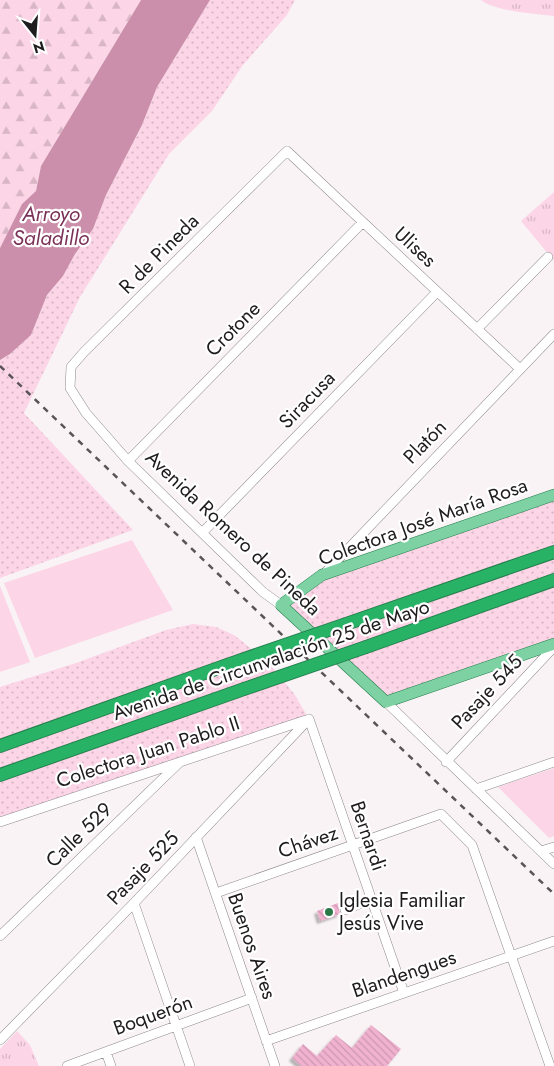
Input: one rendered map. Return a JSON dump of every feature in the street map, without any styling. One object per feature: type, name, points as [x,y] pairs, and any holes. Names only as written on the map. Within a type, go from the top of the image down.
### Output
[{"type":"highway","name":"Avenida de Circunvalación 25 de Mayo","points":[[0,746],[554,552]]},
{"type":"highway","name":"Avenida de Circunvalación 25 de Mayo","points":[[0,775],[553,580]]},
{"type":"main road","name":"Colectora José María Rosa","points":[[281,605],[322,575],[554,495]]},
{"type":"main road","name":"Avenida Romero de Pineda","points":[[281,605],[386,702]]},
{"type":"main road","points":[[386,702],[554,646]]},
{"type":"street","name":"Ulises","points":[[287,151],[520,369]]},
{"type":"street","name":"R de Pineda","points":[[70,388],[71,367],[84,352],[287,151]]},
{"type":"street","name":"Crotone","points":[[128,461],[363,222]]},
{"type":"street","points":[[477,329],[548,257]]},
{"type":"street","name":"Siracusa","points":[[202,533],[437,292]]},
{"type":"street","name":"Platón","points":[[322,575],[554,334]]},
{"type":"street","name":"Avenida Romero de Pineda","points":[[70,388],[86,413],[128,461],[263,592],[281,605]]},
{"type":"street","name":"Pasaje 545","points":[[446,762],[554,646]]},
{"type":"street","name":"Avenida Romero de Pineda","points":[[386,702],[446,762],[554,864]]},
{"type":"street","name":"Colectora Juan Pablo II","points":[[0,822],[309,719]]},
{"type":"street","name":"Pasaje 525","points":[[0,1040],[134,903],[309,719]]},
{"type":"street","name":"Bernardi","points":[[309,719],[404,993]]},
{"type":"street","name":"Calle 529","points":[[0,936],[182,760]]},
{"type":"street","points":[[476,789],[554,762]]},
{"type":"street","name":"Chávez","points":[[216,893],[441,814],[472,844],[512,955]]},
{"type":"street","name":"Buenos Aires","points":[[196,837],[275,1066]]},
{"type":"street","points":[[541,851],[554,847]]},
{"type":"street","points":[[345,910],[371,900]]},
{"type":"street","points":[[134,903],[190,1066]]},
{"type":"street","name":"Blandengues","points":[[266,1041],[554,941]]},
{"type":"street","points":[[512,955],[550,1066]]},
{"type":"street","name":"Boquerón","points":[[67,1066],[252,998]]},
{"type":"street","points":[[106,1052],[111,1066]]},
{"type":"green space","points":[[0,0],[141,0],[41,166],[36,191],[22,204],[0,248]]},
{"type":"green space","points":[[210,0],[295,0],[287,15],[243,65],[212,111],[169,154],[80,297],[24,413],[133,530],[0,578],[0,360],[10,354],[31,335],[47,295],[63,276],[75,254],[93,229],[106,195],[142,125],[157,87]]},
{"type":"green space","points":[[481,0],[554,0],[554,16],[495,7]]},
{"type":"green space","points":[[554,192],[554,261],[521,221]]},
{"type":"green space","points":[[554,495],[554,644],[386,702],[281,605],[322,575]]},
{"type":"green space","points":[[132,540],[173,610],[35,658],[4,583]]},
{"type":"green space","points":[[0,586],[30,662],[0,672]]},
{"type":"green space","points":[[193,624],[216,627],[234,635],[268,662],[295,695],[309,719],[0,822],[0,687],[76,663],[166,630]]},
{"type":"green space","points":[[554,768],[554,836],[549,838],[498,787]]},
{"type":"green space","points":[[17,1031],[30,1045],[39,1066],[0,1066],[0,1049]]},
{"type":"water","name":"Arroyo Saladillo","points":[[141,0],[210,0],[157,87],[142,125],[106,195],[93,229],[75,254],[63,276],[47,295],[31,335],[10,354],[0,360],[0,248],[22,204],[36,191],[41,166]]},
{"type":"building","name":"Iglesia Familiar Jesús Vive","points":[[338,903],[340,914],[320,921],[317,911]]},
{"type":"building","points":[[371,1025],[401,1049],[387,1066],[301,1066],[292,1058],[303,1044],[317,1056],[336,1035],[352,1048]]},
{"type":"railway","points":[[0,366],[554,894]]},
{"type":"place","name":"Iglesia Familiar Jesús Vive","points":[[329,912]]}]
